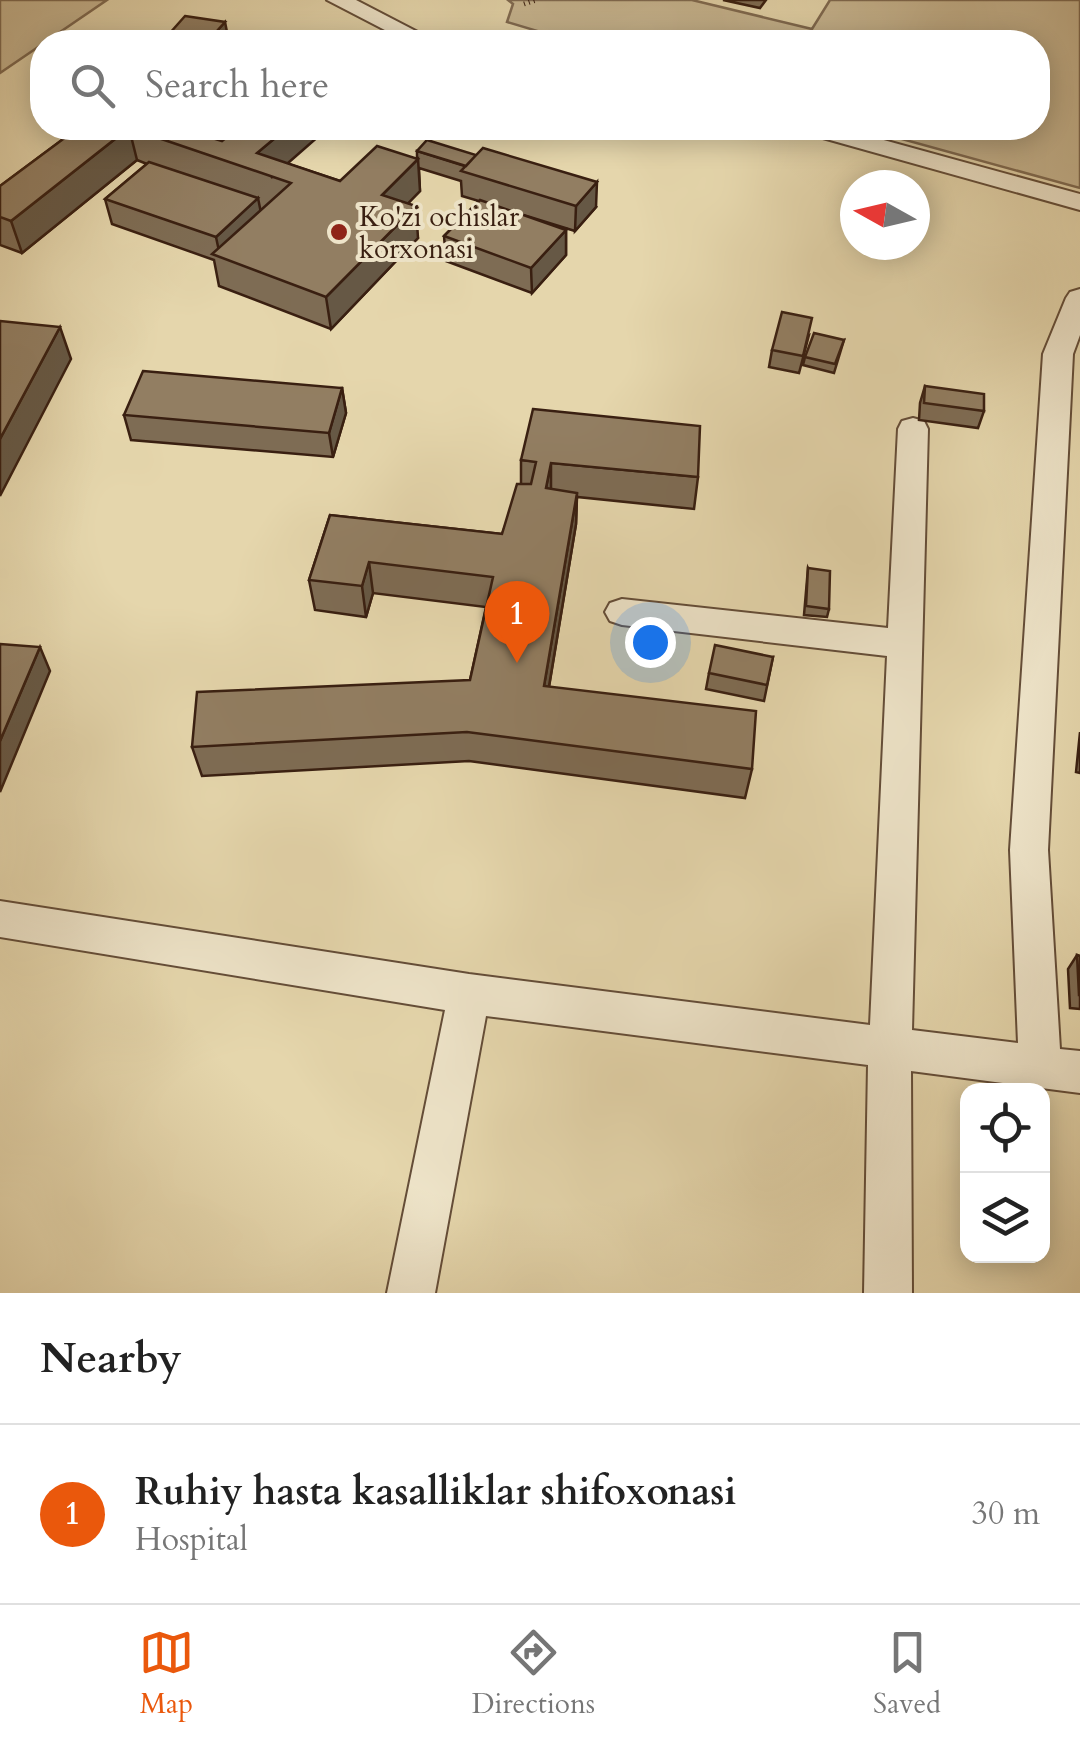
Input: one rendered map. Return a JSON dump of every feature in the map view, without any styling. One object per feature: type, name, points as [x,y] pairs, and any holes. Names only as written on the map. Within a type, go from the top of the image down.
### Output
[{"type":"street","points":[[338,0],[399,30]]},
{"type":"street","points":[[857,140],[1080,202]]},
{"type":"street","points":[[0,919],[469,994],[1060,1069],[1029,850],[1058,354],[1080,298]]},
{"type":"street","points":[[888,1293],[890,1046],[913,429]]},
{"type":"street","points":[[622,612],[905,644]]},
{"type":"street","points":[[410,1293],[469,994]]},
{"type":"path","points":[[524,4],[536,0]]},
{"type":"shaded area","points":[[0,0],[107,0],[63,30],[30,30],[30,53],[0,73]]},
{"type":"shaded area","points":[[508,0],[692,0],[812,29],[830,0],[1080,0],[1080,188],[906,140],[1050,140],[1050,30],[534,30],[507,22],[513,4]]},
{"type":"building","points":[[185,16],[225,22],[218,30],[173,30]]},
{"type":"building","points":[[62,140],[114,140],[11,221],[0,217],[0,186]]},
{"type":"building","points":[[164,140],[273,140],[257,153],[340,181],[377,146],[418,159],[382,195],[416,206],[326,297],[212,254],[291,183]]},
{"type":"building","points":[[427,140],[476,155],[466,166],[417,151]]},
{"type":"building","points":[[483,148],[597,182],[576,206],[461,171]]},
{"type":"building","points":[[149,162],[258,198],[216,237],[105,199]]},
{"type":"building","points":[[480,200],[566,230],[531,268],[444,236]]},
{"type":"building","points":[[782,312],[812,318],[803,356],[772,350]]},
{"type":"building","points":[[0,321],[60,327],[0,439]]},
{"type":"building","points":[[814,333],[844,340],[835,364],[805,357]]},
{"type":"building","points":[[143,371],[342,388],[329,433],[124,415]]},
{"type":"building","points":[[925,386],[984,394],[984,411],[924,403]]},
{"type":"building","points":[[533,409],[700,426],[698,477],[551,463],[546,488],[577,493],[544,686],[756,711],[752,769],[467,732],[192,747],[197,692],[470,680],[493,577],[369,562],[362,586],[309,580],[330,515],[502,534],[517,484],[531,484],[536,462],[521,460]]},
{"type":"building","points":[[808,568],[830,571],[829,609],[806,606]]},
{"type":"building","points":[[0,644],[40,647],[0,741]]},
{"type":"building","points":[[715,645],[773,657],[767,685],[709,673]]},
{"type":"building","points":[[1077,955],[1080,956],[1080,995],[1079,995]]},
{"type":"place","name":"Ko'zi ochislar korxonasi","points":[[339,232]]},
{"type":"place","name":"Ruhiy hasta kasalliklar shifoxonasi","points":[[517,663]]}]
